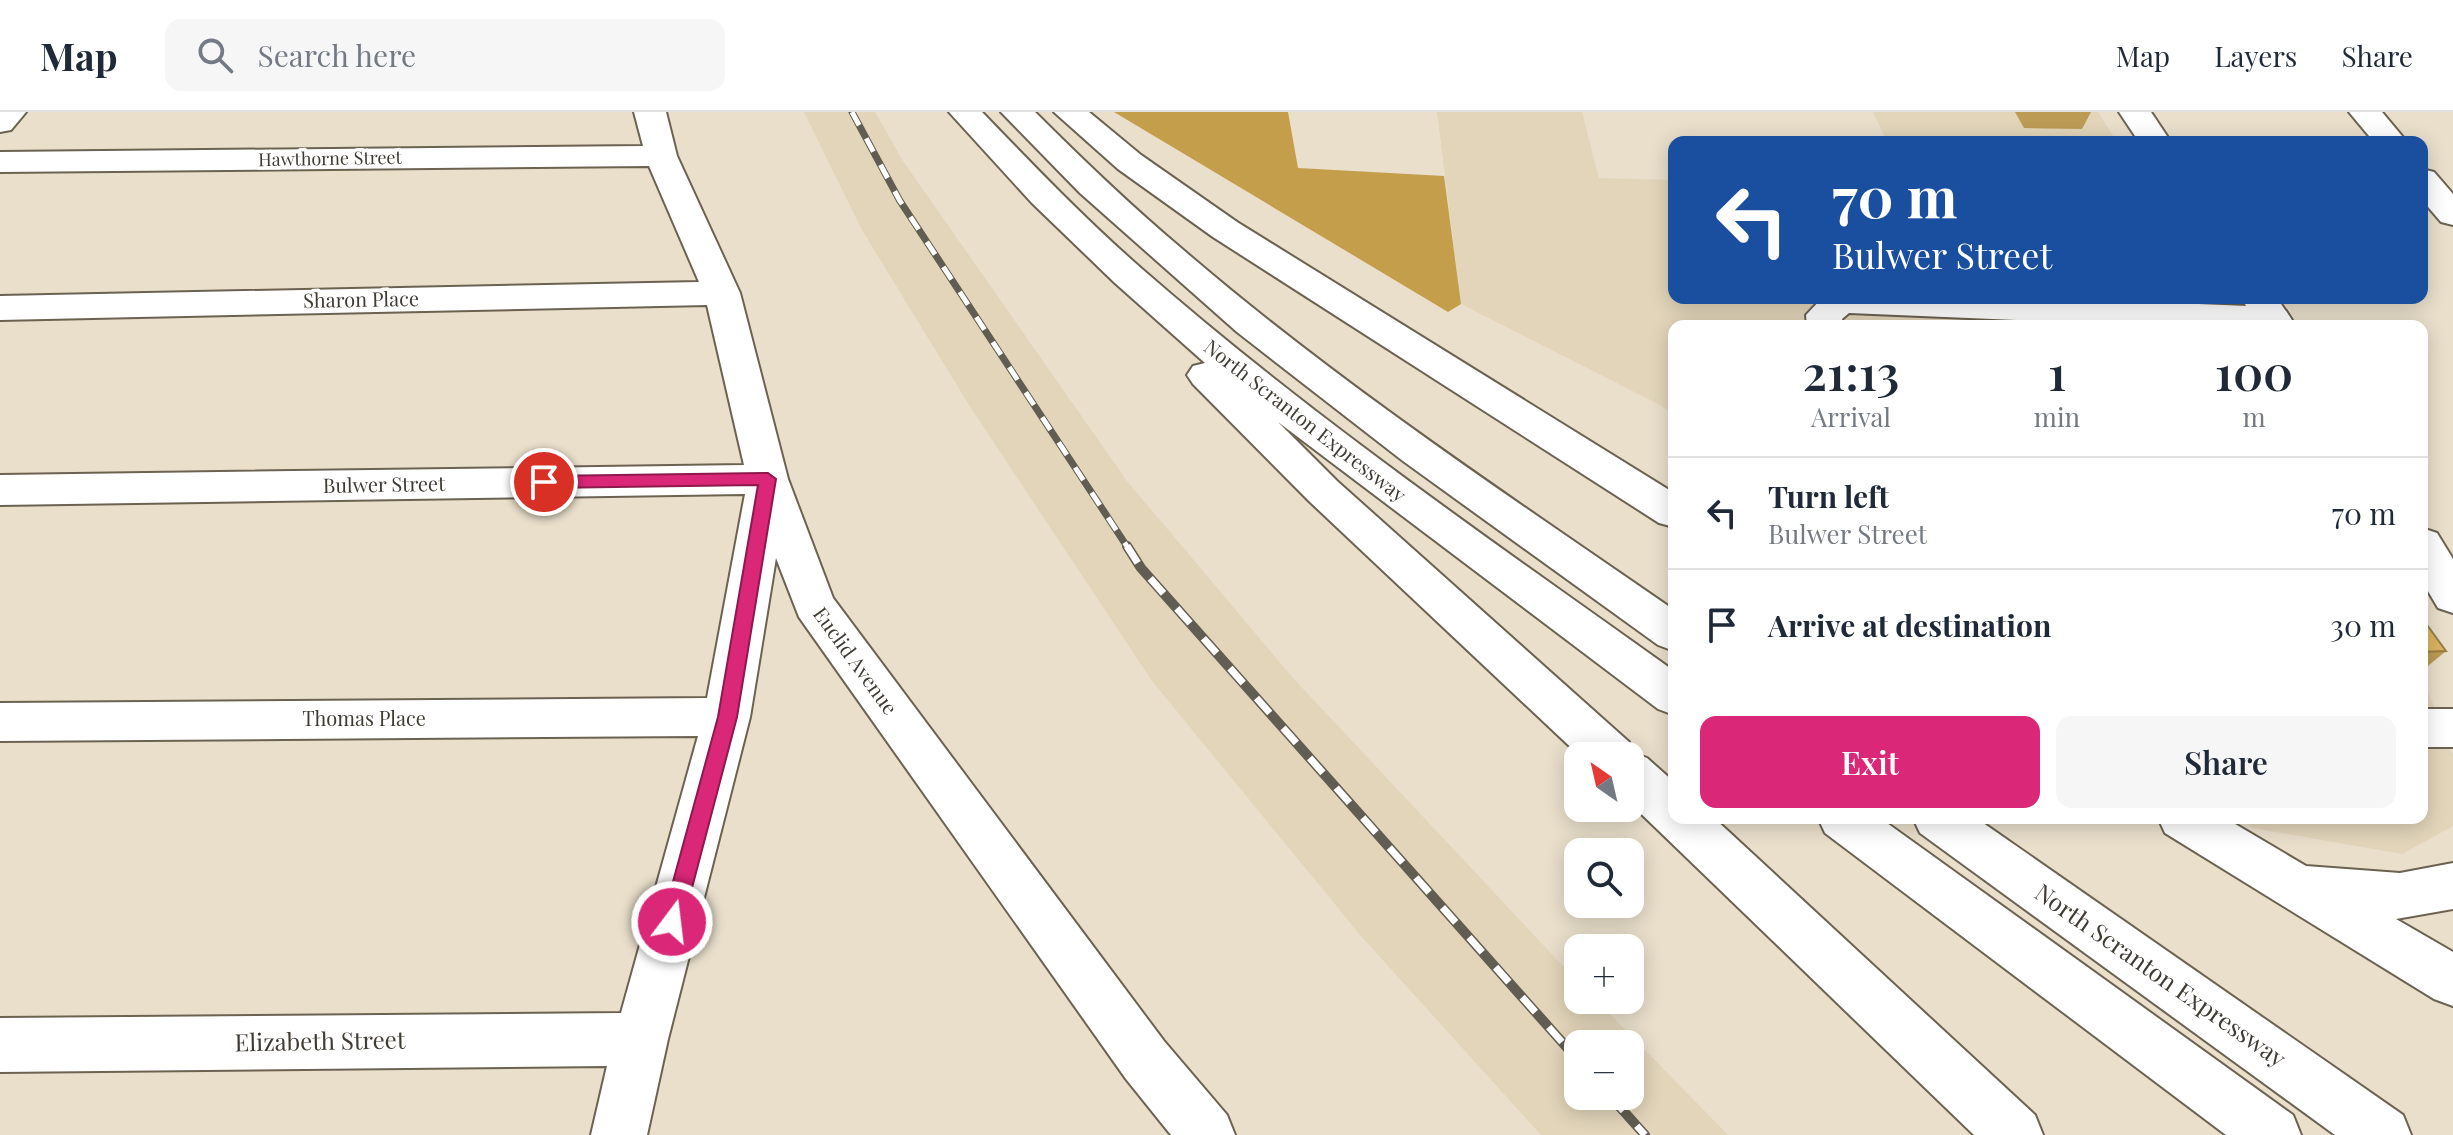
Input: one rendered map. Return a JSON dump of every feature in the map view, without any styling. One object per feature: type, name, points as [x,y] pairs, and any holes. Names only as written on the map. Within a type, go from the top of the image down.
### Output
[{"type":"main road","points":[[0,123],[10,112]]},
{"type":"main road","name":"Euclid Avenue","points":[[650,112],[661,156],[722,293],[768,479],[814,605],[1145,1060],[1207,1135]]},
{"type":"main road","name":"North Scranton Expressway","points":[[965,112],[1020,173],[1164,310],[1375,477],[1668,692]]},
{"type":"main road","name":"North Scranton Expressway","points":[[1017,112],[1129,223],[1300,365],[1668,629]]},
{"type":"main road","points":[[1070,112],[1125,158],[1236,237],[1460,381],[1668,508]]},
{"type":"main road","points":[[2135,112],[2151,136]]},
{"type":"main road","points":[[2365,112],[2386,136]]},
{"type":"main road","name":"Hawthorne Street","points":[[0,162],[661,156]]},
{"type":"main road","points":[[1020,173],[1250,422],[1597,742]]},
{"type":"main road","points":[[2428,186],[2453,215]]},
{"type":"main road","name":"Sharon Place","points":[[0,308],[722,293]]},
{"type":"main road","points":[[1824,320],[1824,315],[1837,304]]},
{"type":"main road","points":[[1940,304],[2270,314]]},
{"type":"main road","points":[[619,1135],[641,1039],[727,717],[768,479]]},
{"type":"main road","name":"Bulwer Street","points":[[0,490],[768,479]]},
{"type":"main road","points":[[2428,554],[2453,596]]},
{"type":"main road","name":"Thomas Place","points":[[0,722],[727,717]]},
{"type":"main road","points":[[2428,728],[2453,728]]},
{"type":"main road","points":[[1644,785],[1668,807]]},
{"type":"main road","points":[[1686,824],[2015,1135]]},
{"type":"main road","points":[[1850,824],[2273,1135]]},
{"type":"main road","name":"North Scranton Expressway","points":[[1945,824],[2383,1135]]},
{"type":"main road","points":[[2192,824],[2453,981]]},
{"type":"main road","points":[[2296,886],[2359,895],[2405,895],[2453,886]]},
{"type":"main road","name":"Elizabeth Street","points":[[0,1045],[641,1039]]},
{"type":"shaded area","points":[[804,112],[875,112],[903,161],[1127,481],[1293,678],[1564,967],[1564,1014],[1610,1014],[1625,1030],[1564,1030],[1564,1110],[1644,1110],[1644,1049],[1728,1135],[1541,1135],[1361,936],[1152,681],[969,405],[862,230]]},
{"type":"shaded area","points":[[1114,112],[1288,112],[1298,168],[1444,176],[1461,304],[1448,312]]},
{"type":"shaded area","points":[[1437,112],[1582,112],[1599,178],[1668,180],[1668,304],[2218,304],[2228,320],[1668,320],[1668,410],[1461,304]]},
{"type":"shaded area","points":[[1873,112],[2098,112],[2113,136],[1884,136]]},
{"type":"shaded area","points":[[2428,691],[2453,755],[2453,826],[2402,854],[2253,828],[2248,824],[2428,824]]},
{"type":"building","points":[[2428,626],[2446,651],[2428,652]]},
{"type":"railway","points":[[852,112],[900,201],[1128,548]]},
{"type":"railway","points":[[1127,546],[1141,568],[1564,1044]]},
{"type":"railway","points":[[1623,1110],[1645,1135]]},
{"type":"route","points":[[544,482],[768,479],[727,717],[672,922]]}]
